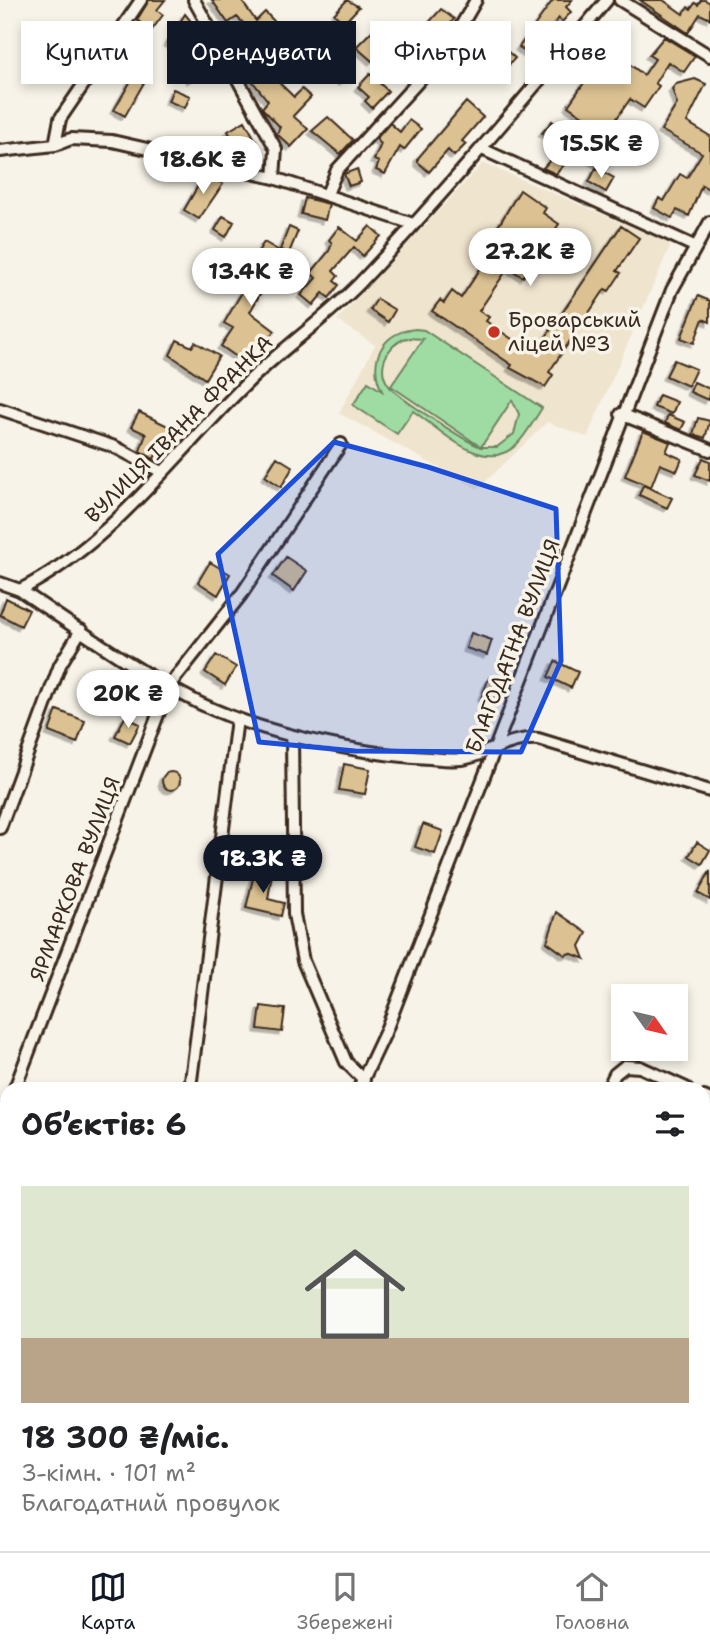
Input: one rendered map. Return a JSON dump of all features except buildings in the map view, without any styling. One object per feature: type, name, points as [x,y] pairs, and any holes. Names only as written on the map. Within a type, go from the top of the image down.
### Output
[{"type":"street","points":[[55,145],[60,119],[141,0]]},
{"type":"street","points":[[194,0],[276,149],[274,177]]},
{"type":"street","points":[[327,194],[337,170],[446,50],[476,0]]},
{"type":"street","name":"ВУЛИЦЯ ІВАНА ФРАНКА","points":[[20,590],[58,570],[102,536],[246,384],[358,285],[482,149],[607,0]]},
{"type":"street","points":[[620,0],[710,56]]},
{"type":"street","points":[[0,152],[55,145],[71,139],[112,141],[274,177],[413,224]]},
{"type":"street","points":[[482,149],[694,246]]},
{"type":"street","name":"БЛАГОДАТНА ВУЛИЦЯ","points":[[362,1082],[385,1033],[621,414],[671,290],[710,222]]},
{"type":"street","points":[[0,409],[116,447],[162,472]]},
{"type":"street","points":[[621,414],[710,450]]},
{"type":"street","name":"ЯРМАРКОВА ВУЛИЦЯ","points":[[17,1082],[169,686],[242,595],[341,443]]},
{"type":"street","points":[[0,583],[20,590],[169,686],[237,719],[292,736],[403,757],[465,759],[517,740],[538,739],[710,791]]},
{"type":"street","points":[[0,828],[60,665],[81,630]]},
{"type":"street","points":[[191,1082],[237,719]]},
{"type":"street","points":[[292,736],[294,914],[303,961],[346,1062],[360,1082]]},
{"type":"street","points":[[611,1082],[615,1074],[625,1066],[640,1067],[673,1082]]},
{"type":"highlighted area","points":[[334,442],[428,467],[556,509],[561,661],[521,752],[355,751],[259,742],[218,554]]},
{"type":"shaded area","name":"Броварський ліцей №3","points":[[483,163],[671,244],[587,437],[547,422],[478,489],[339,413],[375,345],[337,320]]},
{"type":"green space","points":[[424,330],[542,408],[517,444],[504,453],[477,453],[449,438],[413,411],[397,434],[353,405],[368,382],[382,391],[376,369],[377,359],[386,342],[404,331]],"holes":[[[406,338],[423,339],[391,386],[481,447],[418,409],[389,386],[383,365],[393,346]],[[512,400],[519,414],[514,434],[497,447],[481,447]]]},
{"type":"place","name":"Броварський ліцей №3","points":[[494,332]]}]
